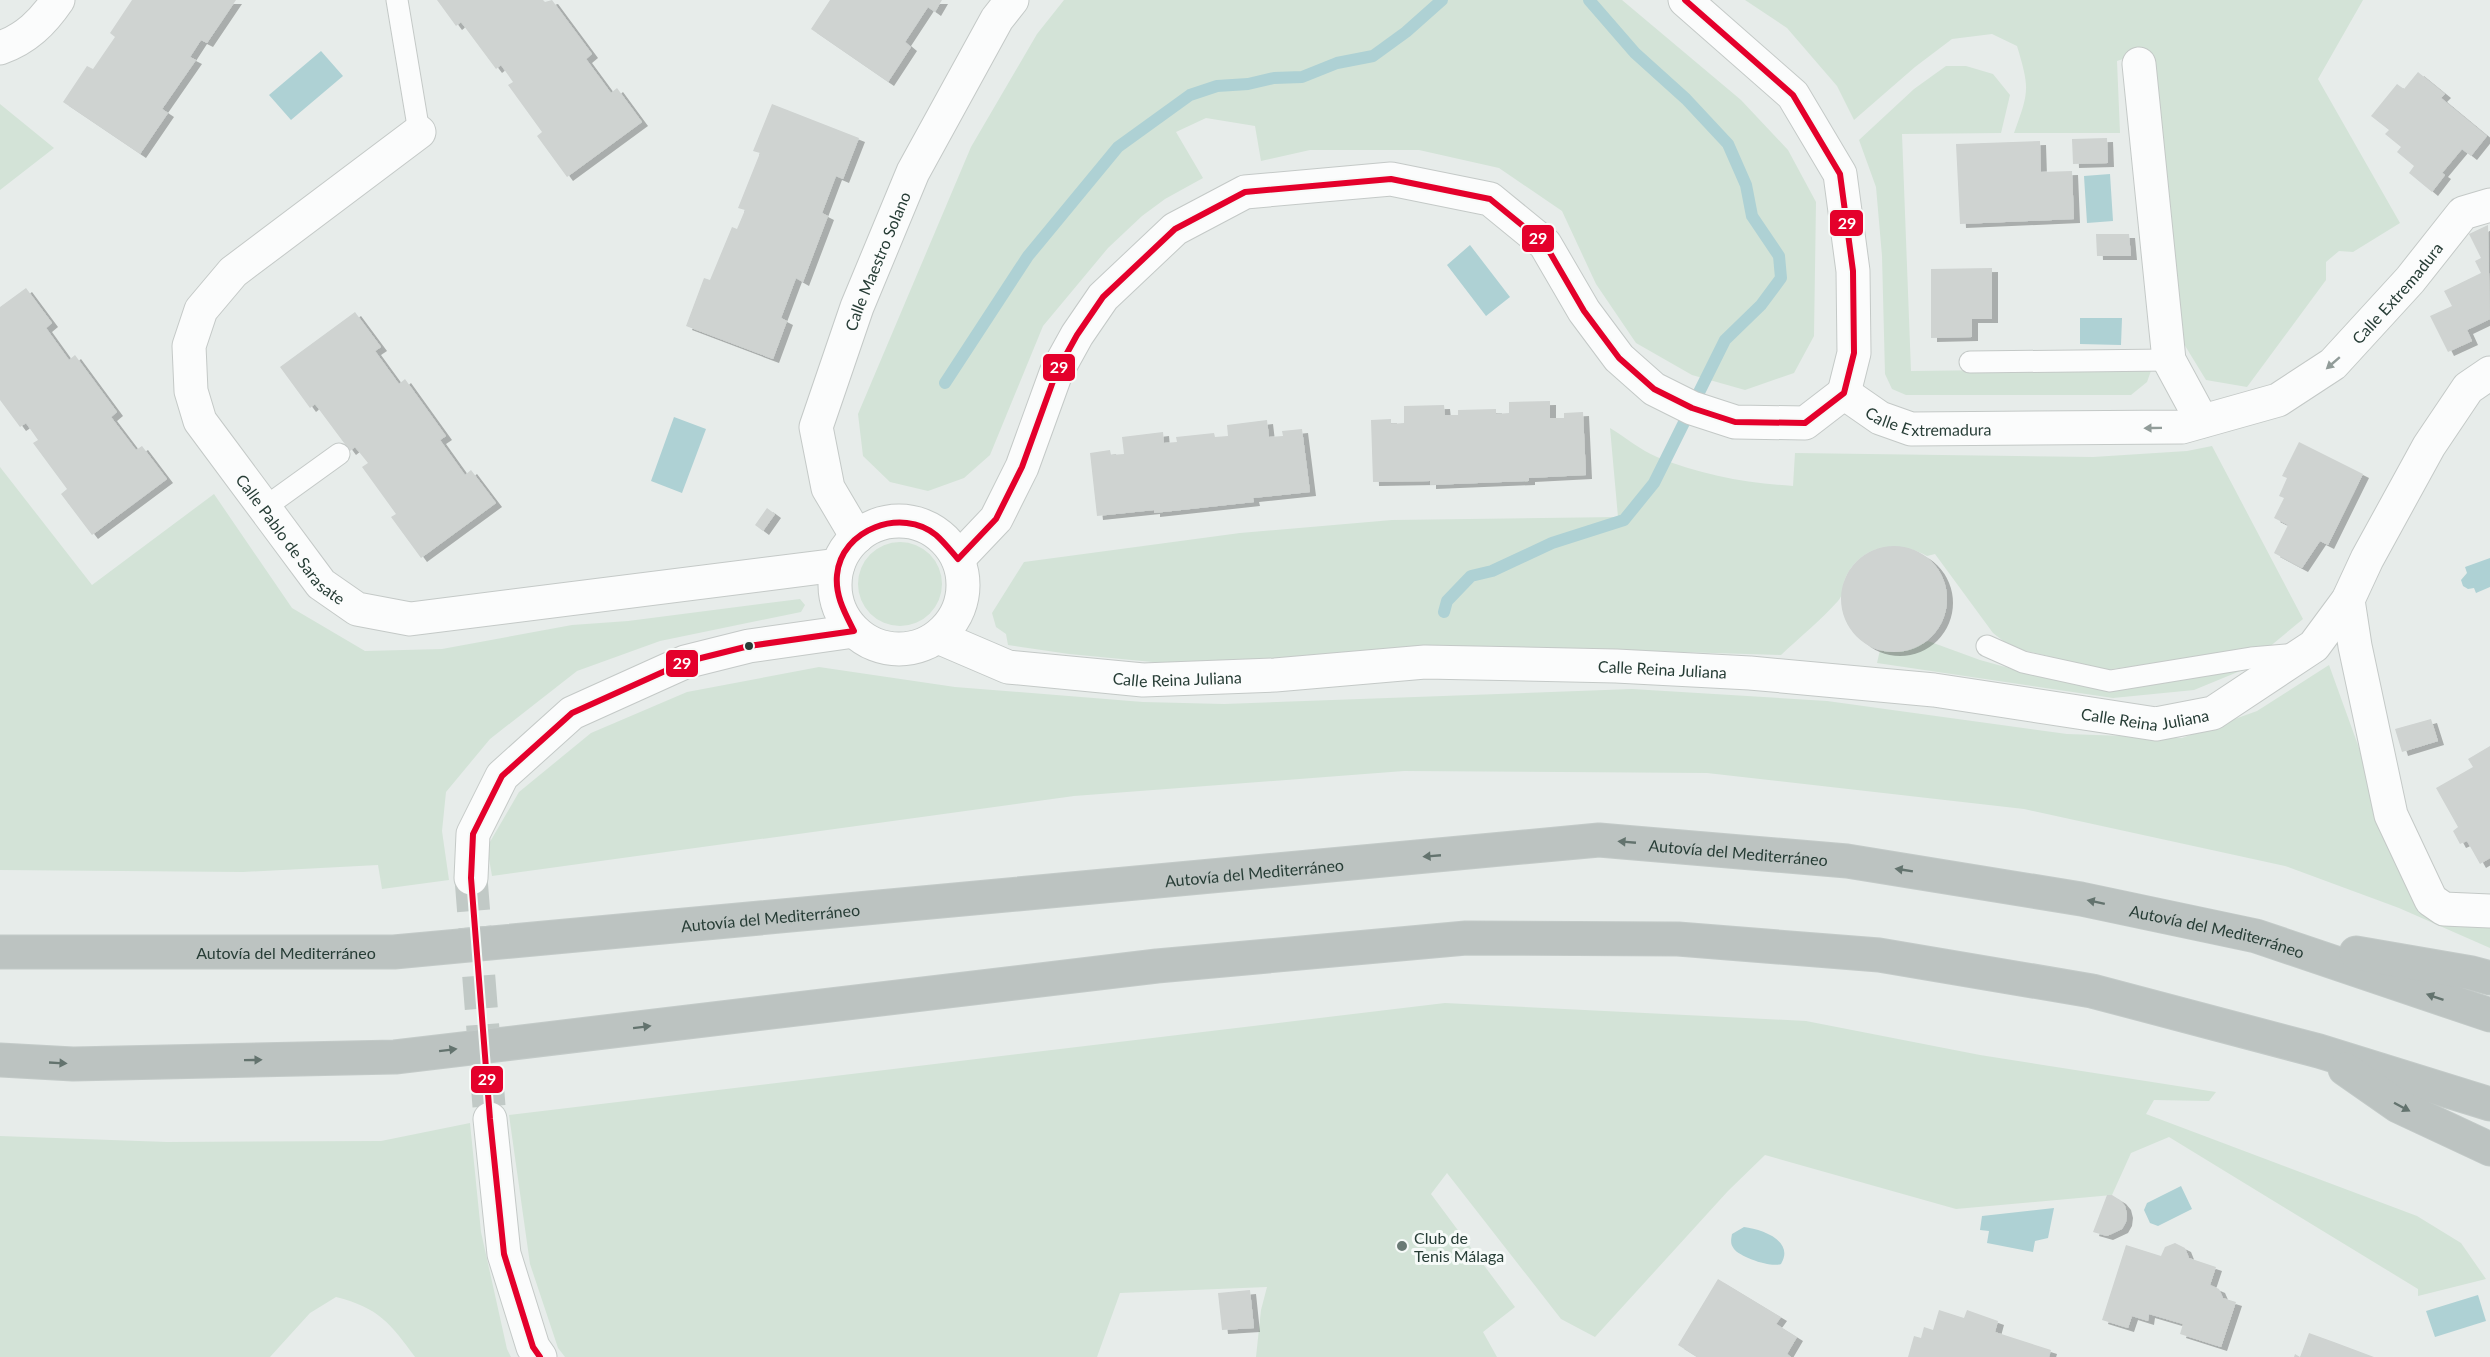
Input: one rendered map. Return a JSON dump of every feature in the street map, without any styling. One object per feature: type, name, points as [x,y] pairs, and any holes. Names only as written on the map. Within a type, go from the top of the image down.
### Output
[{"type":"highway","name":"Autovía del Mediterráneo","points":[[0,952],[394,952],[1599,840],[1847,861],[2081,899],[2256,936],[2490,1015]]},
{"type":"highway","points":[[2256,936],[2490,978]]},
{"type":"highway","points":[[0,1060],[73,1064],[395,1056],[1156,966],[1466,938],[1678,939],[1879,956],[2092,991],[2319,1051],[2490,1104]]},
{"type":"highway","points":[[2319,1051],[2398,1106],[2490,1149]]},
{"type":"street","points":[[0,48],[14,44],[43,21],[58,0]]},
{"type":"street","name":"Calle Maestro Solano","points":[[857,537],[828,488],[816,427],[857,307],[913,172],[997,19],[1012,0]]},
{"type":"street","points":[[1685,0],[1793,95],[1840,174],[1853,271],[1854,353],[1844,393]]},
{"type":"street","points":[[2139,64],[2169,360],[2202,421]]},
{"type":"street","name":"Calle Pablo de Sarasate","points":[[419,132],[233,272],[201,310],[189,346],[191,391],[200,421],[321,584],[357,609],[410,619],[838,565]]},
{"type":"street","name":"Calle Extremadura","points":[[958,560],[996,519],[1022,466],[1056,373],[1077,335],[1103,297],[1175,229],[1245,192],[1391,179],[1490,199],[1545,244],[1584,312],[1619,358],[1654,389],[1692,408],[1735,422],[1805,423],[1844,393],[1880,418],[1911,429],[2182,427],[2278,400],[2333,364],[2410,280],[2463,213],[2490,205]]},
{"type":"street","name":"Calle Reina Juliana","points":[[938,637],[1008,667],[1143,680],[1275,675],[1425,662],[1616,666],[1750,673],[1934,690],[2156,724],[2213,713],[2314,646],[2348,600],[2367,559],[2429,446],[2468,388],[2490,373]]},
{"type":"street","points":[[902,521],[919,524],[934,532],[948,545],[958,560],[963,581],[961,602],[952,621],[938,637],[922,645],[904,650],[886,648],[868,642],[854,630],[837,600],[835,582],[838,565],[846,549],[857,537],[872,527],[887,522],[902,521]]},
{"type":"street","points":[[2348,600],[2355,646],[2391,815],[2431,900],[2444,909],[2490,911]]},
{"type":"street","points":[[471,878],[473,834],[502,776],[572,713],[685,662],[749,646],[854,630]]},
{"type":"street","points":[[490,1119],[504,1254],[533,1347],[540,1357]]},
{"type":"lane","points":[[397,0],[419,132]]},
{"type":"lane","points":[[1970,362],[2169,360]]},
{"type":"lane","points":[[264,508],[339,454]]},
{"type":"lane","points":[[1987,646],[2023,662],[2110,681],[2251,658],[2303,653]]},
{"type":"green space","points":[[1064,0],[1622,0],[1741,100],[1788,150],[1816,202],[1814,336],[1794,373],[1745,390],[1692,375],[1636,343],[1596,284],[1562,211],[1499,168],[1419,150],[1310,150],[1261,161],[1255,126],[1206,118],[1176,132],[1203,178],[1165,199],[1142,216],[1108,248],[1043,326],[990,455],[964,478],[928,491],[890,482],[863,456],[858,414],[971,147],[1037,34]]},
{"type":"green space","points":[[1745,0],[2363,0],[2318,79],[2400,223],[2353,252],[2339,251],[2326,262],[2326,280],[2247,387],[2206,380],[2184,344],[2175,296],[2150,50],[2117,61],[2120,133],[2014,133],[2025,99],[2024,72],[2017,46],[1992,34],[1952,39],[1915,67],[1854,120],[1837,86],[1787,28]]},
{"type":"green space","points":[[1946,66],[1966,66],[1993,74],[2010,95],[2001,133],[1902,134],[1911,371],[2152,368],[2147,382],[2131,395],[1906,395],[1892,389],[1885,374],[1882,256],[1876,187],[1859,140],[1914,89]]},
{"type":"green space","points":[[0,104],[54,148],[0,190]]},
{"type":"green space","points":[[1610,428],[1651,454],[1690,469],[1758,483],[1793,486],[1795,453],[2093,457],[2187,451],[2212,446],[2303,619],[2268,648],[2105,670],[2011,647],[1993,633],[1935,554],[1927,556],[1903,548],[1891,547],[1869,552],[1860,559],[1845,579],[1838,601],[1781,655],[1579,649],[1184,665],[1069,654],[1008,645],[1006,634],[996,627],[992,613],[1024,562],[1240,533],[1392,520],[1618,517]]},
{"type":"green space","points":[[0,467],[92,585],[214,494],[292,608],[365,651],[442,649],[572,625],[628,621],[800,599],[805,605],[801,612],[660,641],[577,671],[490,739],[446,792],[442,831],[449,880],[382,889],[378,865],[243,872],[0,870]]},
{"type":"green space","points":[[900,542],[916,545],[930,554],[939,568],[942,584],[939,600],[930,614],[916,623],[900,626],[884,623],[870,614],[861,600],[858,584],[861,568],[870,554],[884,545]]},
{"type":"green space","points":[[1928,641],[1980,660],[2027,673],[2245,669],[2194,690],[2113,698],[1877,663],[1880,650],[1905,650]]},
{"type":"green space","points":[[2329,665],[2410,889],[2490,920],[2490,948],[2399,908],[2285,866],[2024,809],[1707,773],[1404,771],[1074,796],[492,876],[487,847],[519,792],[591,733],[687,692],[819,667],[955,687],[1143,702],[1224,704],[1632,689],[1827,701],[2067,734],[2182,738],[2257,711]]},
{"type":"green space","points":[[1445,1003],[1806,1021],[1980,1055],[2216,1092],[2209,1101],[2154,1100],[2146,1114],[2417,1216],[2461,1243],[2486,1279],[2418,1296],[2418,1289],[2169,1137],[2131,1153],[2112,1195],[1956,1209],[1765,1155],[1728,1191],[1595,1337],[1561,1319],[1447,1173],[1431,1194],[1515,1307],[1483,1332],[1497,1357],[1256,1357],[1261,1310],[1267,1287],[1120,1293],[1097,1357],[565,1357],[558,1348],[530,1264],[509,1115]]},
{"type":"green space","points":[[470,1123],[481,1232],[507,1349],[511,1357],[415,1357],[382,1318],[363,1306],[336,1297],[310,1313],[270,1357],[0,1357],[0,1136],[167,1142],[381,1141]]},
{"type":"water","points":[[321,51],[343,76],[291,120],[269,95]]},
{"type":"water","points":[[2110,174],[2113,221],[2087,223],[2084,176]]},
{"type":"water","points":[[1470,245],[1510,297],[1486,316],[1447,265]]},
{"type":"water","points":[[2080,318],[2122,318],[2121,345],[2080,344]]},
{"type":"water","points":[[674,417],[706,429],[682,493],[651,481]]},
{"type":"water","points":[[2490,558],[2490,587],[2476,593],[2474,588],[2468,589],[2463,586],[2461,580],[2467,573],[2465,567]]},
{"type":"water","points":[[2181,1186],[2192,1209],[2158,1226],[2150,1223],[2144,1210],[2147,1203]]},
{"type":"water","points":[[2054,1208],[2048,1238],[2035,1241],[2033,1252],[1987,1243],[1989,1231],[1980,1230],[1982,1216]]},
{"type":"water","points":[[1744,1227],[1759,1230],[1780,1243],[1784,1249],[1781,1264],[1756,1261],[1734,1249],[1731,1244],[1732,1234]]},
{"type":"water","points":[[2478,1295],[2486,1321],[2435,1337],[2426,1311]]},
{"type":"building","points":[[132,0],[236,0],[207,43],[201,40],[190,57],[196,60],[162,109],[168,113],[140,154],[63,102],[87,66],[93,69],[115,37],[110,33]]},
{"type":"building","points":[[437,0],[543,0],[545,2],[552,0],[592,54],[586,59],[611,93],[617,88],[642,122],[567,177],[537,136],[542,132],[508,85],[513,82],[501,65],[496,69],[461,22],[456,26]]},
{"type":"building","points":[[830,0],[942,0],[935,12],[928,7],[905,42],[911,47],[888,82],[811,29]]},
{"type":"building","points":[[2418,72],[2445,94],[2441,98],[2487,136],[2471,156],[2462,149],[2442,173],[2445,175],[2432,192],[2409,173],[2414,166],[2397,152],[2401,147],[2385,134],[2389,130],[2371,116],[2397,84],[2404,89]]},
{"type":"building","points":[[772,104],[859,138],[843,179],[836,176],[822,213],[828,216],[803,282],[796,278],[781,318],[787,321],[773,359],[686,326],[704,278],[710,280],[732,227],[737,229],[745,210],[738,208],[760,153],[753,151]]},
{"type":"building","points":[[2107,138],[2108,163],[2073,164],[2072,139]]},
{"type":"building","points":[[2040,141],[2041,172],[2072,171],[2074,219],[1960,224],[1956,144]]},
{"type":"building","points":[[2488,225],[2490,319],[2467,330],[2472,341],[2448,352],[2430,316],[2452,306],[2444,291],[2481,273],[2475,261],[2481,258],[2469,234]]},
{"type":"building","points":[[2096,234],[2129,234],[2131,256],[2097,256]]},
{"type":"building","points":[[1992,268],[1992,319],[1972,319],[1972,337],[1931,338],[1931,269]]},
{"type":"building","points":[[26,288],[52,323],[46,328],[69,360],[75,355],[117,412],[111,417],[136,450],[142,446],[167,479],[92,535],[61,494],[67,489],[33,443],[38,440],[26,423],[20,427],[0,400],[0,307]]},
{"type":"building","points":[[355,312],[381,347],[375,351],[399,384],[405,379],[446,436],[440,440],[465,475],[471,470],[496,503],[421,558],[391,517],[396,514],[362,467],[368,463],[355,447],[350,451],[315,404],[310,408],[280,367]]},
{"type":"building","points":[[1550,401],[1550,418],[1564,418],[1564,413],[1583,412],[1586,475],[1529,478],[1529,481],[1430,485],[1430,481],[1373,482],[1371,420],[1391,419],[1391,424],[1404,423],[1404,406],[1444,405],[1445,415],[1458,415],[1458,410],[1496,409],[1496,414],[1509,413],[1509,402]]},
{"type":"building","points":[[1267,420],[1269,437],[1283,436],[1282,431],[1302,429],[1310,492],[1253,498],[1254,502],[1154,513],[1154,510],[1097,516],[1090,453],[1110,450],[1111,455],[1124,454],[1122,437],[1163,432],[1164,443],[1177,442],[1176,437],[1214,433],[1215,437],[1228,436],[1227,425]]},
{"type":"building","points":[[2299,442],[2363,474],[2328,545],[2320,541],[2302,568],[2274,553],[2288,525],[2274,518],[2284,498],[2279,496],[2287,478],[2282,476]]},
{"type":"building","points":[[767,508],[775,514],[763,531],[755,525]]},
{"type":"building","points":[[1894,546],[1914,550],[1932,561],[1943,579],[1947,599],[1943,619],[1932,637],[1914,648],[1894,652],[1874,648],[1856,637],[1845,619],[1841,599],[1845,579],[1856,561],[1874,550]]},
{"type":"building","points":[[2431,719],[2438,741],[2402,752],[2395,729]]},
{"type":"building","points":[[2490,746],[2490,858],[2480,864],[2467,841],[2460,844],[2453,831],[2458,827],[2436,788],[2473,767],[2468,759]]},
{"type":"building","points":[[2107,1195],[2120,1200],[2127,1214],[2122,1229],[2107,1236],[2093,1232]]},
{"type":"building","points":[[2175,1243],[2185,1248],[2189,1258],[2216,1267],[2210,1285],[2219,1289],[2223,1298],[2236,1302],[2221,1347],[2180,1334],[2183,1324],[2149,1314],[2148,1321],[2132,1316],[2128,1328],[2102,1320],[2126,1245],[2161,1256],[2165,1247]]},
{"type":"building","points":[[1718,1279],[1781,1317],[1776,1324],[1797,1337],[1787,1354],[1791,1357],[1697,1357],[1678,1345]]},
{"type":"building","points":[[1250,1290],[1254,1328],[1222,1330],[1218,1293]]},
{"type":"building","points":[[1939,1310],[1964,1318],[1967,1310],[1998,1321],[1995,1332],[2051,1350],[2049,1357],[1908,1357],[1914,1336],[1921,1338],[1924,1327],[1933,1330]]},
{"type":"building","points":[[2309,1333],[2374,1357],[2300,1357]]},
{"type":"waterway","points":[[945,383],[1028,256],[1118,147],[1190,95],[1217,86],[1248,84],[1274,78],[1302,77],[1337,63],[1373,56],[1406,32],[1442,0]]},
{"type":"waterway","points":[[1444,612],[1447,601],[1471,576],[1492,571],[1552,543],[1624,520],[1654,483],[1725,340],[1761,305],[1781,278],[1779,256],[1752,216],[1746,185],[1728,144],[1686,99],[1635,53],[1589,0]]},
{"type":"tunnel","points":[[471,878],[490,1119]]},
{"type":"transit line","name":"29","points":[[540,1357],[533,1347],[504,1254],[490,1119],[471,878],[473,834],[502,776],[572,713],[685,662],[749,646],[854,631],[839,597],[837,575],[841,559],[849,545],[875,527],[891,523],[907,523],[922,527],[936,535],[958,559],[996,519],[1022,467],[1056,373],[1077,335],[1103,297],[1175,229],[1245,192],[1391,179],[1490,199],[1545,244],[1584,311],[1619,358],[1654,389],[1692,408],[1735,422],[1805,423],[1844,393],[1854,353],[1853,271],[1840,174],[1793,95],[1685,0]]},
{"type":"place","name":"Club de Tenis Málaga","points":[[1402,1246]]}]
